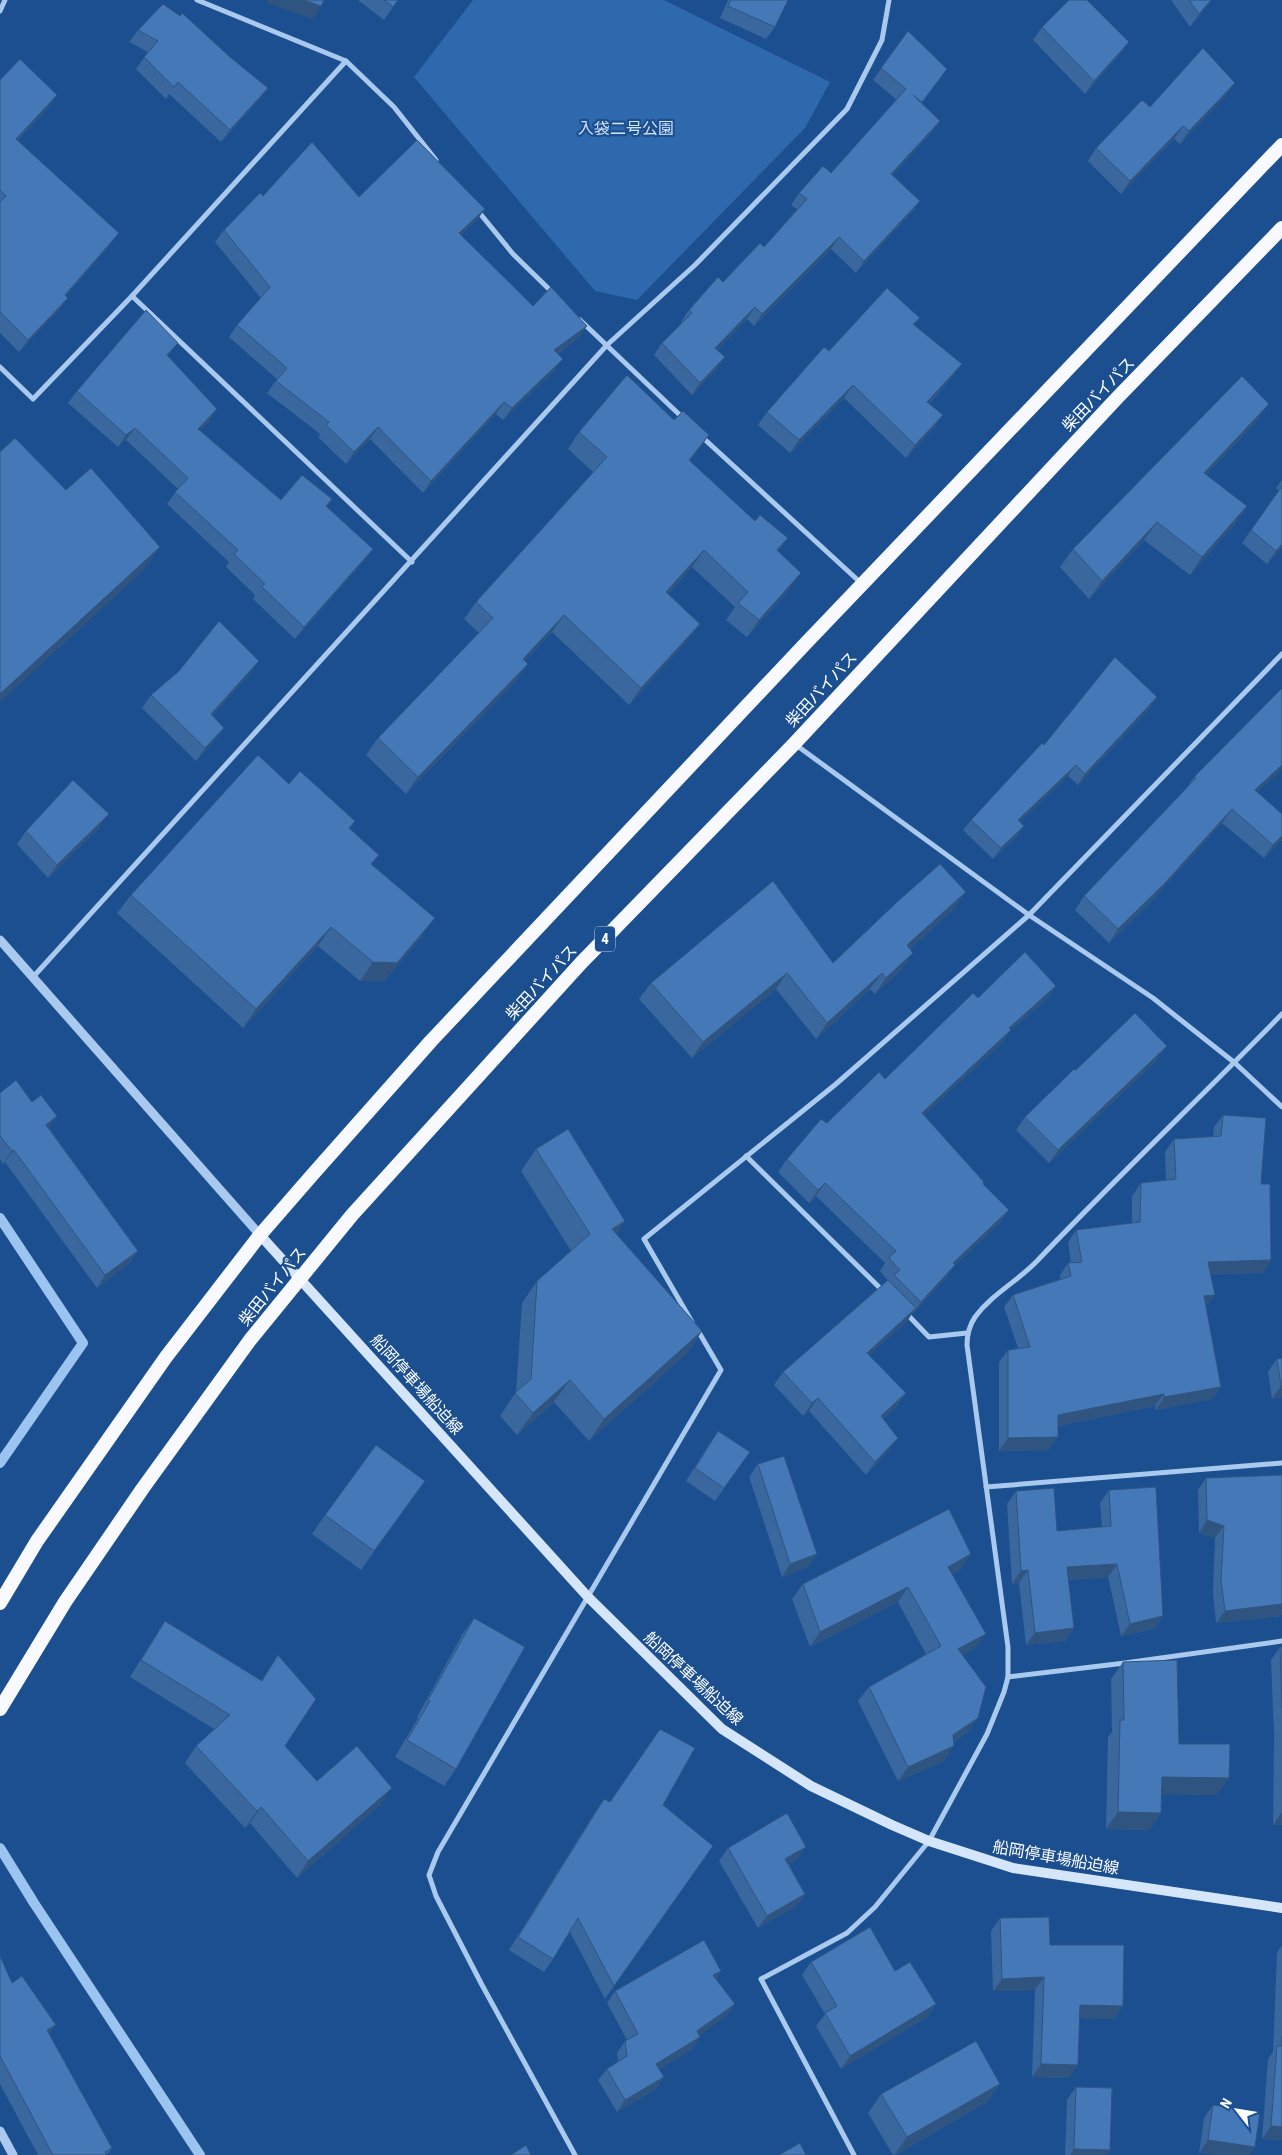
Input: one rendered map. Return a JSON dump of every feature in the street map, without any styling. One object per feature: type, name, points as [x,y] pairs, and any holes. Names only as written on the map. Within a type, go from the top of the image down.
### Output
[{"type":"highway","points":[[0,1603],[37,1541],[166,1357],[260,1234],[431,1041],[862,584],[1282,145]]},
{"type":"highway","name":"柴田バイパス","points":[[0,1709],[65,1602],[143,1488],[215,1387],[352,1214],[574,970],[794,744],[1117,398],[1282,228]]},
{"type":"main road","name":"船岡停車場船迫線","points":[[260,1234],[588,1597],[722,1729],[811,1786],[929,1841],[1013,1868],[1282,1908]]},
{"type":"street","points":[[0,11],[5,0]]},
{"type":"street","points":[[197,0],[346,61],[394,107],[442,167]]},
{"type":"street","points":[[34,976],[607,346],[696,265],[847,109],[882,40],[889,0]]},
{"type":"street","points":[[0,367],[32,399],[132,296],[346,61]]},
{"type":"street","points":[[472,203],[513,254],[560,300]]},
{"type":"street","points":[[132,296],[412,562]]},
{"type":"street","points":[[574,313],[686,420]]},
{"type":"street","points":[[700,434],[764,496],[862,584]]},
{"type":"street","points":[[575,2155],[482,1985],[436,1896],[429,1875],[438,1852],[720,1370],[644,1239],[836,1084],[1029,915],[1282,654]]},
{"type":"street","points":[[794,744],[1029,915],[1153,998],[1235,1062],[1282,1107]]},
{"type":"street","points":[[0,940],[34,976],[260,1234]]},
{"type":"street","points":[[854,2155],[761,1979],[847,1933],[875,1907],[929,1841],[986,1734],[1008,1677],[1008,1647],[966,1333],[975,1317],[995,1296],[1033,1265],[1102,1193],[1282,1014]]},
{"type":"street","points":[[746,1156],[887,1295]]},
{"type":"street","points":[[901,1309],[929,1336],[966,1333]]},
{"type":"street","points":[[986,1488],[1282,1463]]},
{"type":"street","points":[[1008,1677],[1282,1641]]},
{"type":"street","points":[[0,2131],[13,2155]]},
{"type":"green space","name":"入袋二号公園","points":[[473,0],[664,0],[830,82],[805,128],[637,300],[595,291],[414,77]]},
{"type":"building","points":[[303,0],[324,0],[321,6]]},
{"type":"building","points":[[384,0],[398,0],[393,7]]},
{"type":"building","points":[[731,0],[788,0],[775,27],[728,6]]},
{"type":"building","points":[[1069,0],[1087,0],[1129,42],[1094,81],[1042,27]]},
{"type":"building","points":[[1189,0],[1211,0],[1199,14]]},
{"type":"building","points":[[163,4],[180,16],[182,13],[230,57],[268,88],[230,130],[178,82],[174,87],[144,57],[158,41],[138,30]]},
{"type":"building","points":[[908,31],[947,69],[922,102],[913,95],[940,121],[891,174],[920,201],[864,261],[839,237],[762,314],[755,307],[715,348],[725,357],[700,383],[662,343],[692,313],[689,310],[718,277],[723,282],[760,243],[764,247],[807,199],[799,193],[823,166],[831,173],[906,89],[881,68]]},
{"type":"building","points":[[1203,48],[1235,83],[1189,131],[1183,126],[1130,181],[1096,148],[1142,100],[1150,107]]},
{"type":"building","points":[[20,59],[57,95],[16,139],[119,233],[65,295],[68,298],[28,340],[0,312],[0,202],[6,196],[0,190],[0,80]]},
{"type":"building","points":[[417,140],[485,209],[459,233],[533,306],[551,287],[587,326],[554,350],[563,359],[512,408],[504,402],[431,481],[378,427],[354,452],[326,425],[329,422],[276,381],[287,368],[237,325],[270,287],[224,230],[260,193],[263,196],[312,142],[359,197]]},
{"type":"building","points":[[887,288],[920,318],[913,324],[962,364],[927,402],[943,415],[915,445],[853,385],[799,440],[767,412],[824,347],[829,351]]},
{"type":"building","points":[[146,310],[178,343],[167,355],[217,409],[198,429],[281,500],[302,475],[332,499],[326,506],[373,549],[304,627],[261,586],[265,584],[234,554],[238,550],[175,492],[188,478],[135,428],[126,435],[77,391]]},
{"type":"building","points":[[627,375],[674,420],[683,411],[709,435],[689,460],[755,521],[760,515],[788,538],[777,550],[801,573],[759,620],[738,603],[748,592],[704,550],[666,592],[700,624],[641,688],[564,615],[523,659],[528,664],[418,777],[378,738],[493,618],[476,602],[607,457],[579,432]]},
{"type":"building","points":[[1242,376],[1269,404],[1204,473],[1247,506],[1202,557],[1157,522],[1102,581],[1073,549]]},
{"type":"building","points":[[15,438],[66,490],[91,468],[160,547],[0,694],[0,452]]},
{"type":"building","points":[[1282,486],[1282,544],[1276,551],[1251,530]]},
{"type":"building","points":[[219,621],[259,661],[211,714],[224,728],[205,748],[151,695],[179,671]]},
{"type":"building","points":[[1115,657],[1157,697],[1085,774],[1076,765],[1018,820],[1024,826],[1001,848],[971,820],[1042,743],[1044,745]]},
{"type":"building","points":[[1282,688],[1282,765],[1255,790],[1282,814],[1282,836],[1273,845],[1232,809],[1164,884],[1118,929],[1084,896],[1196,778],[1194,777]]},
{"type":"building","points":[[258,755],[289,784],[300,771],[355,821],[349,828],[379,855],[371,864],[435,918],[397,963],[373,962],[331,927],[256,1009],[131,895]]},
{"type":"building","points":[[73,780],[109,814],[57,865],[26,831]]},
{"type":"building","points":[[940,864],[966,892],[907,945],[913,953],[886,978],[882,973],[827,1023],[787,973],[703,1042],[651,983],[773,881],[833,963]]},
{"type":"building","points":[[1025,952],[1056,986],[1009,1028],[1011,1030],[922,1113],[984,1182],[983,1184],[1009,1210],[953,1263],[955,1265],[921,1302],[894,1275],[900,1270],[889,1258],[896,1251],[825,1183],[818,1190],[787,1159],[821,1119],[827,1123],[879,1072],[885,1079],[973,993],[978,998]]},
{"type":"building","points":[[1135,1013],[1167,1046],[1058,1150],[1025,1117]]},
{"type":"building","points":[[16,1080],[32,1102],[41,1095],[57,1116],[46,1125],[138,1251],[105,1275],[14,1150],[12,1151],[0,1136],[0,1093]]},
{"type":"building","points":[[1223,1115],[1266,1118],[1261,1184],[1270,1184],[1271,1260],[1208,1262],[1215,1295],[1204,1296],[1221,1387],[1164,1397],[1164,1394],[1058,1415],[1058,1437],[1008,1438],[1008,1350],[1030,1347],[1013,1295],[1071,1276],[1068,1263],[1082,1262],[1076,1230],[1140,1222],[1141,1183],[1176,1179],[1174,1139],[1221,1136]]},
{"type":"building","points":[[568,1129],[625,1221],[612,1229],[702,1331],[604,1419],[570,1380],[533,1413],[515,1393],[531,1379],[537,1281],[590,1234],[536,1149]]},
{"type":"building","points":[[888,1280],[916,1308],[867,1353],[906,1393],[881,1416],[898,1438],[875,1462],[818,1398],[812,1403],[783,1372]]},
{"type":"building","points":[[1282,1358],[1282,1386],[1281,1386],[1277,1359]]},
{"type":"building","points":[[718,1431],[750,1452],[724,1488],[695,1468]]},
{"type":"building","points":[[376,1445],[425,1481],[374,1551],[325,1515]]},
{"type":"building","points":[[784,1456],[817,1554],[790,1564],[758,1464]]},
{"type":"building","points":[[1282,1475],[1282,1604],[1225,1611],[1221,1580],[1224,1526],[1207,1520],[1206,1478]]},
{"type":"building","points":[[1156,1487],[1163,1616],[1130,1624],[1117,1564],[1067,1567],[1074,1628],[1035,1633],[1028,1570],[1021,1571],[1016,1491],[1054,1488],[1057,1531],[1111,1526],[1109,1490]]},
{"type":"building","points":[[949,1509],[971,1554],[948,1567],[986,1634],[958,1649],[986,1687],[978,1718],[953,1735],[954,1746],[908,1767],[869,1687],[941,1646],[908,1587],[820,1632],[803,1584]]},
{"type":"building","points":[[474,1618],[525,1647],[456,1769],[407,1740]]},
{"type":"building","points":[[165,1621],[262,1681],[278,1655],[316,1699],[285,1746],[317,1781],[357,1746],[392,1788],[308,1861],[261,1807],[257,1811],[196,1746],[230,1715],[141,1660]]},
{"type":"building","points":[[1280,1647],[1282,1647],[1282,1708]]},
{"type":"building","points":[[1177,1660],[1179,1744],[1230,1744],[1229,1778],[1162,1777],[1161,1813],[1118,1812],[1120,1720],[1124,1720],[1123,1662]]},
{"type":"building","points":[[660,1729],[695,1748],[663,1805],[713,1846],[614,1986],[578,1918],[553,1959],[518,1937],[604,1799],[610,1802]]},
{"type":"building","points":[[787,1813],[806,1847],[785,1859],[805,1894],[767,1916],[728,1848]]},
{"type":"building","points":[[1049,1917],[1050,1945],[1124,1945],[1123,2006],[1080,2005],[1078,2065],[1041,2064],[1044,1977],[1002,1979],[1000,1918]]},
{"type":"building","points":[[870,1927],[895,1971],[910,1962],[936,2004],[850,2056],[825,2013],[837,2006],[811,1962]]},
{"type":"building","points":[[704,1940],[721,1971],[713,1975],[735,2004],[697,2031],[700,2037],[656,2064],[664,2077],[625,2100],[607,2069],[627,2056],[625,2041],[638,2034],[615,1991]]},
{"type":"building","points":[[0,1956],[12,1983],[22,1976],[56,2025],[47,2030],[112,2148],[105,2152],[107,2155],[53,2155],[0,2056]]},
{"type":"building","points":[[976,2041],[1000,2084],[907,2137],[881,2094]]},
{"type":"building","points":[[1277,2046],[1282,2046],[1282,2127],[1271,2126]]},
{"type":"building","points":[[1076,2087],[1112,2088],[1110,2150],[1074,2149]]},
{"type":"building","points":[[1213,2105],[1260,2112],[1255,2147],[1208,2140]]},
{"type":"building","points":[[800,2143],[806,2155],[779,2155]]},
{"type":"building","points":[[526,2145],[531,2155],[511,2155]]},
{"type":"waterway","points":[[0,1218],[83,1343],[0,1463]]},
{"type":"waterway","points":[[0,1848],[34,1903],[200,2155]]}]
